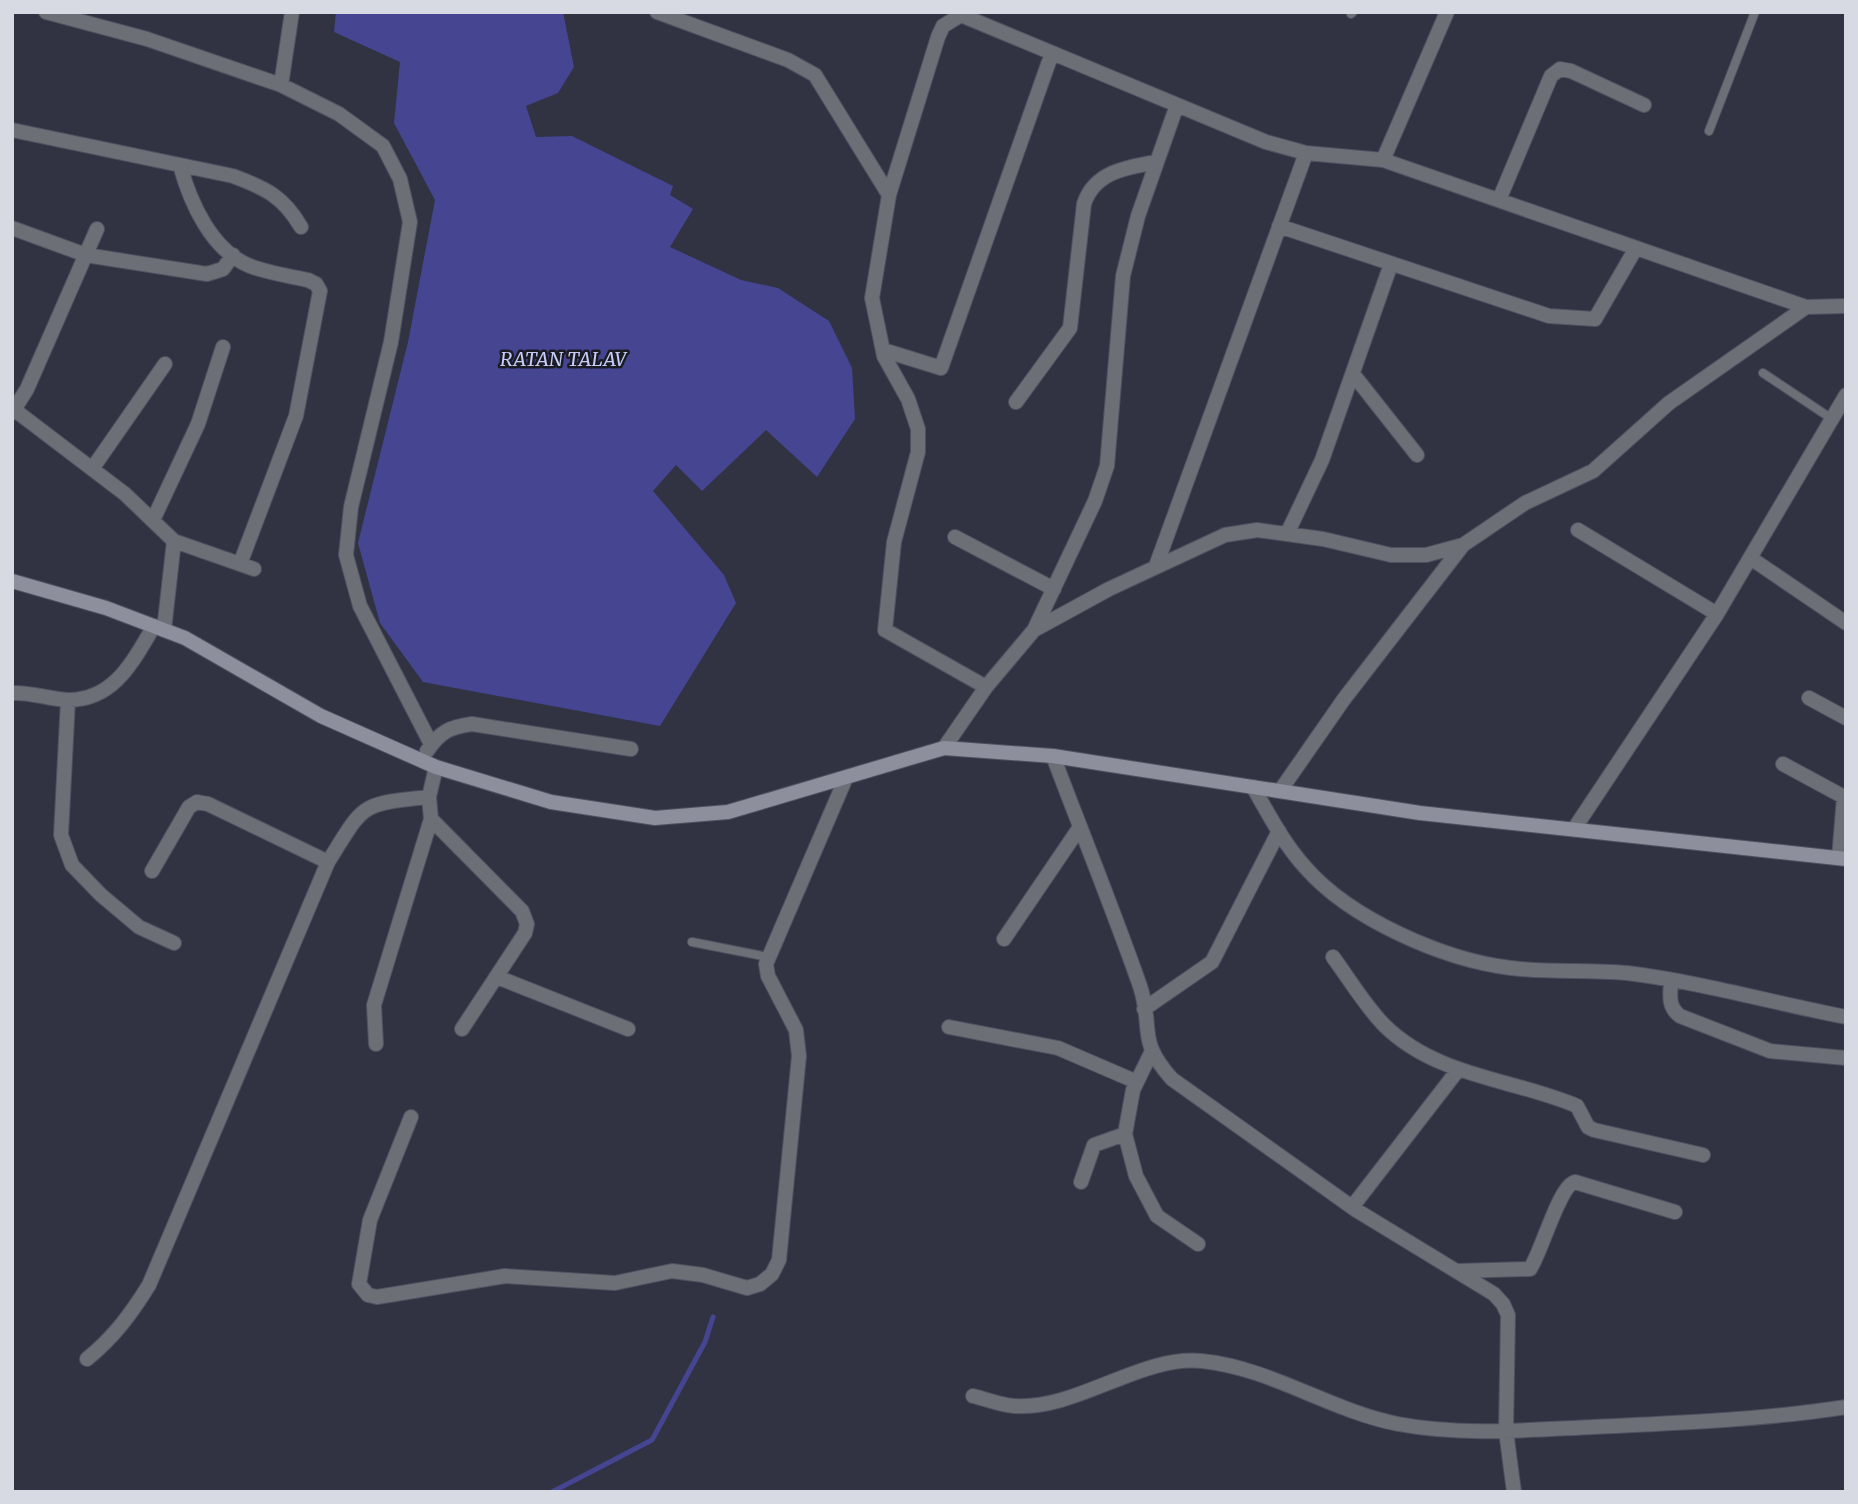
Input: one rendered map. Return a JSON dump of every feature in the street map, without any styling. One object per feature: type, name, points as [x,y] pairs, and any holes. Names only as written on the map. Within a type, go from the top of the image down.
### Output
[{"type":"street","points":[[46,12],[147,39],[281,85],[340,114],[383,146],[401,179],[410,222],[391,342],[351,507],[346,555],[360,606],[431,744]]},
{"type":"street","points":[[281,85],[292,12]]},
{"type":"street","points":[[657,12],[789,60],[815,75],[889,195]]},
{"type":"street","points":[[1383,160],[1447,12]]},
{"type":"street","points":[[986,687],[885,630],[894,542],[918,452],[918,429],[908,399],[883,350],[872,299],[889,195],[938,37],[948,16],[961,15],[1266,142],[1306,153],[1383,160],[1806,307],[1846,306]]},
{"type":"street","points":[[883,350],[941,368],[1052,53]]},
{"type":"street","points":[[1499,201],[1551,76],[1560,69],[1571,71],[1644,105]]},
{"type":"street","points":[[944,748],[986,687],[1034,630],[1095,501],[1107,466],[1123,276],[1138,216],[1177,105]]},
{"type":"street","points":[[12,130],[233,176],[263,187],[289,206],[301,227]]},
{"type":"street","points":[[1156,566],[1306,153]]},
{"type":"street","points":[[1016,402],[1070,328],[1084,204],[1089,190],[1101,179],[1126,167],[1157,162]]},
{"type":"street","points":[[97,229],[27,390],[13,411],[92,469],[174,541],[247,567],[296,416],[320,291],[316,284],[308,280],[248,265],[233,256],[189,200],[180,165]]},
{"type":"street","points":[[1279,226],[1549,316],[1595,319],[1636,248]]},
{"type":"street","points":[[12,228],[86,255],[207,274],[223,269],[233,256]]},
{"type":"street","points":[[1287,534],[1322,460],[1391,264]]},
{"type":"street","points":[[1280,791],[1351,690],[1463,545],[1525,503],[1593,471],[1668,402],[1806,307]]},
{"type":"street","points":[[153,520],[198,424],[223,347]]},
{"type":"street","points":[[92,469],[165,364]]},
{"type":"street","points":[[1353,374],[1417,455]]},
{"type":"street","points":[[1574,830],[1752,559],[1846,395]]},
{"type":"street","points":[[1034,630],[1156,566],[1224,536],[1257,530],[1391,555],[1426,555],[1463,545]]},
{"type":"street","points":[[1578,530],[1717,614]]},
{"type":"street","points":[[955,537],[1054,589]]},
{"type":"street","points":[[12,693],[68,700],[109,688],[126,673],[159,628],[174,541]]},
{"type":"street","points":[[1752,559],[1846,623]]},
{"type":"street","points":[[12,581],[106,608],[185,638],[333,722],[436,767],[551,802],[655,818],[728,812],[845,780],[944,748],[1053,756],[1420,813],[1842,859],[1844,797],[1783,764]]},
{"type":"street","points":[[1809,698],[1846,718]]},
{"type":"street","points":[[68,700],[61,835],[72,865],[139,928],[174,943]]},
{"type":"street","points":[[420,760],[439,733],[454,726],[472,724],[631,749]]},
{"type":"street","points":[[1053,756],[1141,989],[1151,1052],[1172,1079],[1352,1207],[1403,1241],[1494,1294],[1503,1304],[1508,1315],[1506,1431],[1514,1492]]},
{"type":"street","points":[[376,1044],[374,1005],[432,819],[429,797],[436,767]]},
{"type":"street","points":[[411,1117],[370,1220],[359,1284],[368,1296],[377,1297],[505,1276],[615,1283],[672,1272],[703,1275],[747,1288],[760,1284],[772,1274],[779,1260],[799,1056],[796,1030],[768,976],[768,957],[845,780]]},
{"type":"street","points":[[1254,787],[1279,831],[1306,869],[1340,898],[1384,926],[1441,950],[1508,968],[1556,973],[1626,973],[1846,1017]]},
{"type":"street","points":[[86,1359],[109,1340],[130,1317],[154,1274],[328,862],[351,825],[370,805],[429,797]]},
{"type":"street","points":[[152,871],[189,807],[197,802],[208,804],[328,862]]},
{"type":"street","points":[[432,819],[522,911],[527,923],[525,933],[462,1029]]},
{"type":"street","points":[[1004,939],[1080,827]]},
{"type":"street","points":[[1144,1009],[1212,962],[1279,831]]},
{"type":"street","points":[[1333,957],[1387,1027],[1427,1055],[1458,1070],[1577,1106],[1587,1127],[1594,1130],[1703,1154]]},
{"type":"street","points":[[497,977],[628,1029]]},
{"type":"street","points":[[1671,981],[1672,1010],[1680,1016],[1770,1051],[1846,1058]]},
{"type":"street","points":[[949,1027],[1058,1048],[1138,1082]]},
{"type":"street","points":[[1151,1052],[1126,1111],[1125,1134],[1136,1176],[1157,1216],[1198,1244]]},
{"type":"street","points":[[1352,1207],[1458,1070]]},
{"type":"street","points":[[1081,1182],[1094,1146],[1125,1134]]},
{"type":"street","points":[[1457,1271],[1530,1269],[1541,1250],[1565,1189],[1575,1182],[1675,1212]]},
{"type":"street","points":[[973,1396],[1014,1406],[1061,1399],[1170,1362],[1201,1361],[1237,1368],[1396,1423],[1445,1430],[1506,1431],[1766,1419],[1846,1407]]},
{"type":"lane","points":[[1709,131],[1755,12]]},
{"type":"lane","points":[[1763,373],[1832,419]]},
{"type":"lane","points":[[692,942],[768,957]]},
{"type":"water","name":"RATAN TALAV","points":[[336,12],[563,12],[574,67],[558,93],[526,106],[536,137],[572,136],[673,186],[670,195],[693,209],[670,247],[741,280],[778,288],[829,321],[852,368],[855,419],[817,477],[766,430],[702,491],[676,465],[653,491],[724,575],[736,603],[660,726],[423,682],[380,623],[358,543],[408,342],[435,200],[394,123],[400,62],[334,32]]},
{"type":"waterway","points":[[552,1492],[652,1440],[705,1342],[713,1317]]}]
